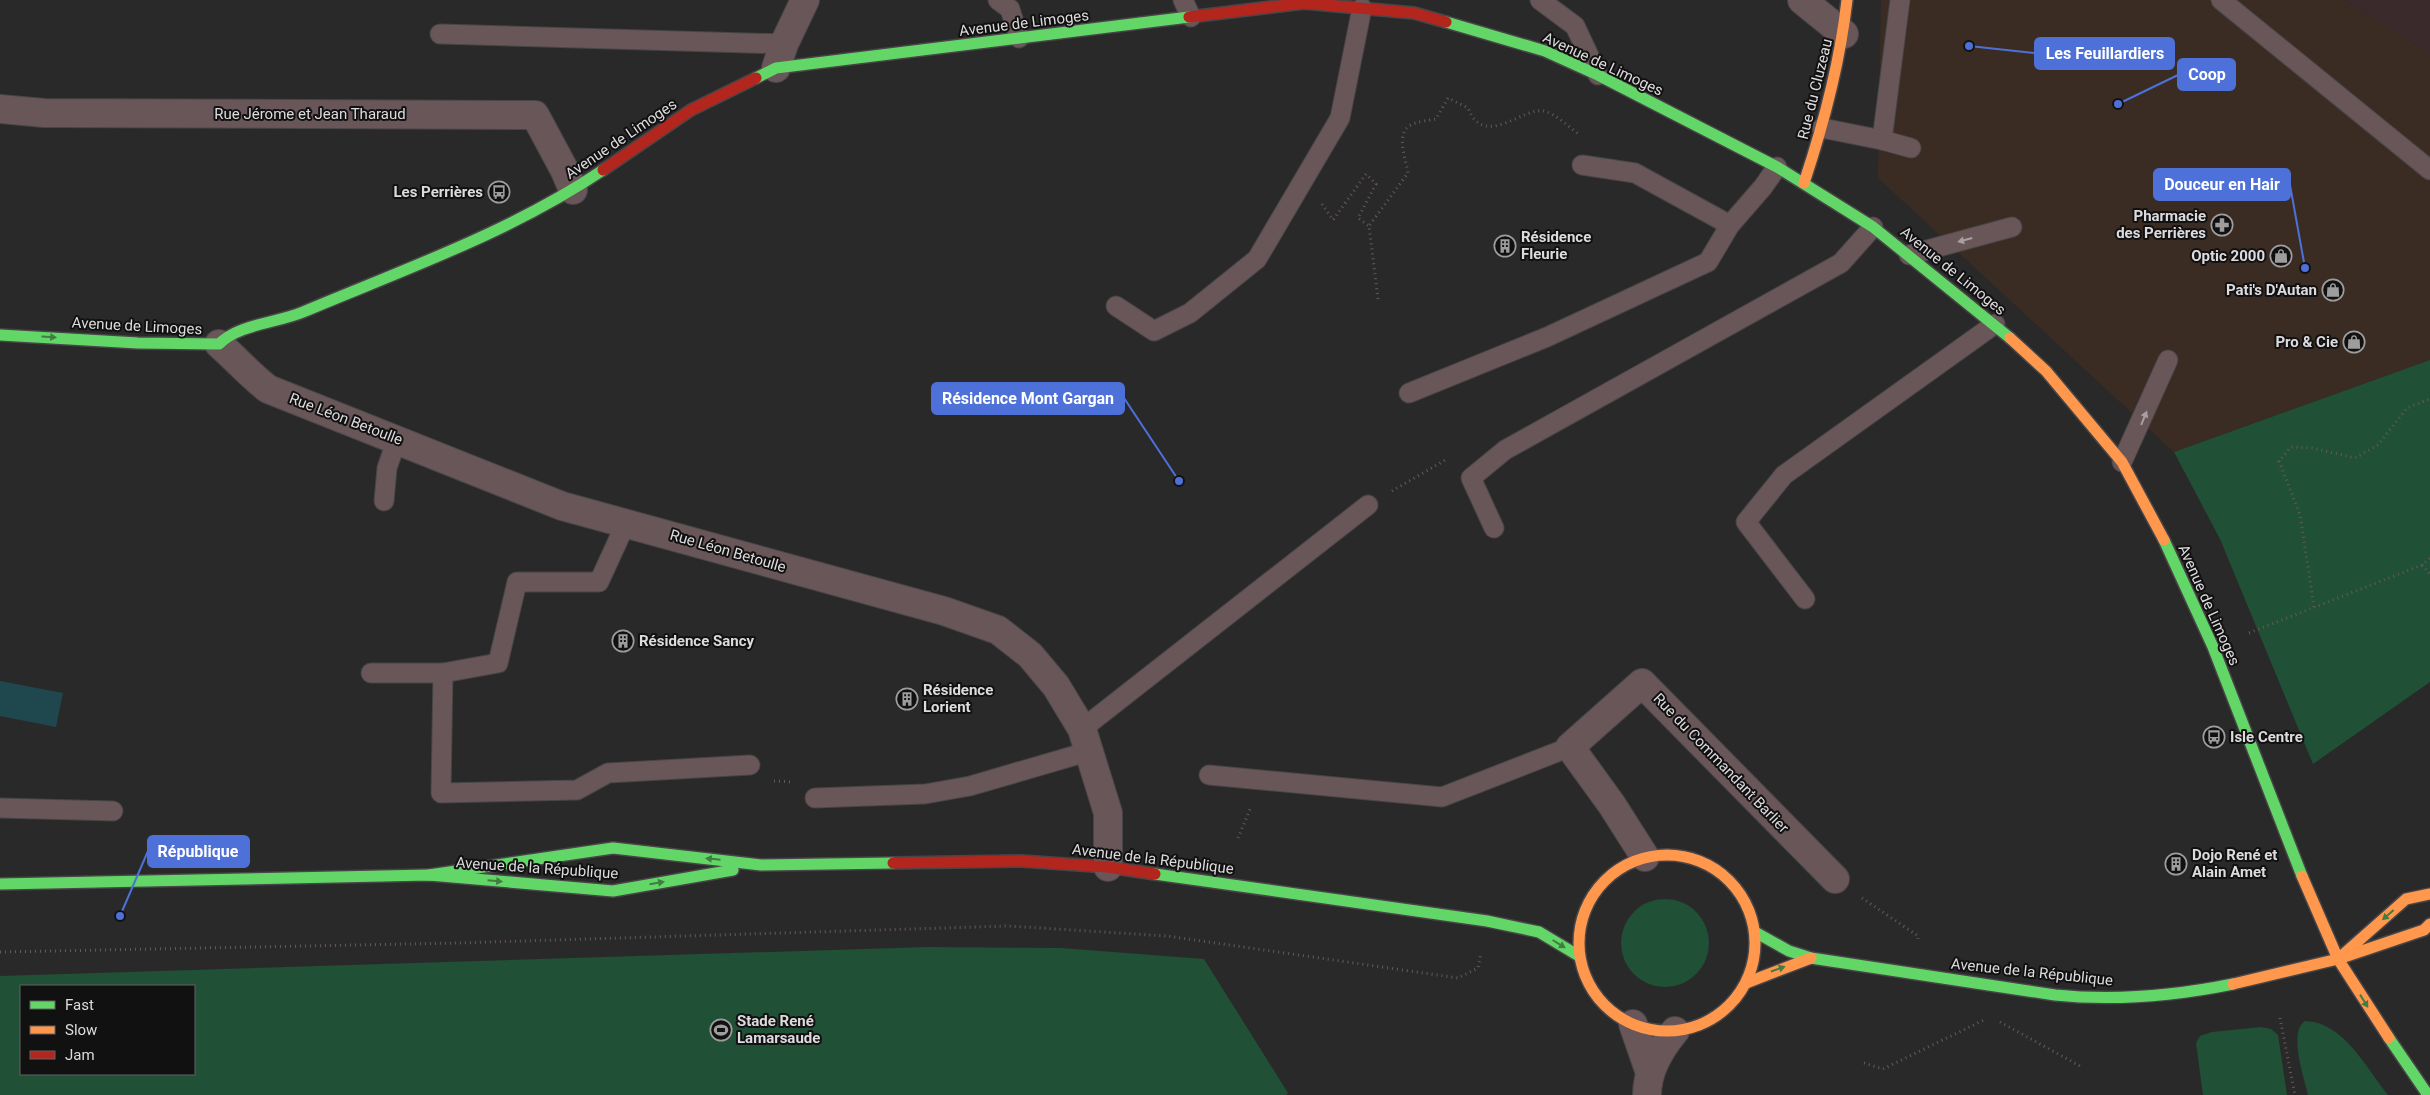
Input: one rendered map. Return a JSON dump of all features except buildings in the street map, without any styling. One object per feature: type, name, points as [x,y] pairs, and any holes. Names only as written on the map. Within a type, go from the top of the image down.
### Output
[{"type":"main road","name":"Rue du Cluzeau","points":[[1804,183],[1822,128],[1844,34],[1848,0]]},
{"type":"main road","name":"Avenue de Limoges","points":[[0,334],[138,343],[219,344],[228,335],[290,317],[503,228],[573,190],[691,110],[780,56],[1018,38],[1192,17],[1227,6],[1304,3],[1420,7],[1545,51],[1598,75],[1777,167],[1873,227],[1995,324],[2046,370],[2122,462],[2159,529],[2213,647],[2293,855],[2338,959],[2372,1014],[2428,1095]]},
{"type":"main road","name":"Avenue de la République","points":[[429,875],[613,848],[761,865],[1021,861],[1108,867],[1487,921],[1539,932],[1579,956]]},
{"type":"main road","points":[[1673,854],[1701,861],[1725,876],[1744,898],[1755,932],[1753,960],[1746,983],[1728,1007],[1703,1023],[1674,1031],[1654,1030],[1633,1024],[1612,1012],[1596,994],[1579,956],[1580,928],[1586,908],[1600,886],[1620,868],[1645,857],[1673,854]]},
{"type":"main road","name":"Avenue de la République","points":[[0,884],[429,875],[613,891],[761,865]]},
{"type":"main road","points":[[2338,959],[2406,899],[2430,894]]},
{"type":"main road","points":[[1570,916],[1586,908]]},
{"type":"main road","points":[[1539,932],[1554,924]]},
{"type":"main road","name":"Avenue de la République","points":[[1755,932],[1789,951],[1811,958],[2011,988],[2098,998],[2156,996],[2271,978],[2338,959],[2424,930],[2430,924]]},
{"type":"main road","name":"Avenue de la République","points":[[1746,983],[1811,958]]},
{"type":"street","points":[[780,56],[805,0]]},
{"type":"street","points":[[1802,0],[1844,34]]},
{"type":"street","name":"Rue Jérome et Jean Tharaud","points":[[0,108],[44,113],[535,115],[573,190]]},
{"type":"street","name":"Rue Léon Betoulle","points":[[219,344],[236,358],[247,373],[268,389],[562,506],[944,612],[998,630],[1030,655],[1056,686],[1086,740],[1108,813],[1108,867]]},
{"type":"street","name":"Rue du Commandant Barlier","points":[[1570,747],[1642,683],[1835,879]]},
{"type":"street","points":[[1570,747],[1645,857]]},
{"type":"street","points":[[1633,1024],[1648,1084]]},
{"type":"street","points":[[1648,1084],[1663,1046],[1674,1031]]},
{"type":"lane","points":[[998,0],[1010,10],[1018,38]]},
{"type":"lane","points":[[1183,0],[1192,17]]},
{"type":"lane","points":[[1540,0],[1575,26],[1598,75]]},
{"type":"lane","points":[[1882,140],[1900,0]]},
{"type":"lane","points":[[2221,0],[2430,170]]},
{"type":"lane","points":[[1116,306],[1154,331],[1190,313],[1257,259],[1340,118],[1372,6]]},
{"type":"lane","points":[[440,34],[780,56]]},
{"type":"lane","points":[[1822,128],[1911,148]]},
{"type":"lane","points":[[1582,165],[1635,173],[1730,225]]},
{"type":"lane","points":[[1409,393],[1547,337],[1708,262],[1730,225],[1763,187],[1777,167]]},
{"type":"lane","points":[[1494,528],[1471,478],[1505,450],[1841,263],[1873,227]]},
{"type":"lane","points":[[1908,255],[2012,227]]},
{"type":"lane","points":[[1806,599],[1746,522],[1784,475],[1995,324]]},
{"type":"lane","points":[[2122,462],[2168,360]]},
{"type":"lane","points":[[384,501],[387,468],[397,439]]},
{"type":"lane","points":[[815,798],[925,794],[970,786],[1086,740],[1368,505]]},
{"type":"lane","points":[[371,673],[443,673],[498,664],[517,582],[599,582],[626,523]]},
{"type":"lane","points":[[443,673],[441,793],[577,790],[608,773],[750,766]]},
{"type":"lane","points":[[1209,775],[1442,797],[1570,747]]},
{"type":"lane","points":[[0,808],[113,811]]},
{"type":"path","points":[[1378,299],[1369,226],[1408,173],[1403,144],[1404,132],[1410,125],[1436,119],[1448,98],[1468,108],[1470,114],[1481,124],[1503,126],[1534,111],[1544,111],[1583,137]]},
{"type":"path","points":[[1304,178],[1333,220],[1366,174],[1376,184],[1358,218],[1369,226]]},
{"type":"path","points":[[2314,607],[2300,515],[2279,461],[2291,447],[2312,448],[2356,458],[2378,445],[2407,408],[2430,399]]},
{"type":"path","points":[[2249,633],[2422,565],[2430,558]]},
{"type":"path","points":[[2422,565],[2430,574]]},
{"type":"path","points":[[1835,879],[1918,936],[1914,973]]},
{"type":"path","points":[[0,952],[458,943],[1008,926],[1168,936],[1458,978],[1478,968],[1487,921]]},
{"type":"path","points":[[1864,1062],[1883,1069],[1991,1017],[2011,988]]},
{"type":"path","points":[[1991,1017],[2080,1066]]},
{"type":"path","points":[[2280,1018],[2295,1095]]},
{"type":"shaded area","points":[[1881,0],[2344,0],[2430,53],[2430,360],[2174,452],[1878,178]]},
{"type":"shaded area","points":[[2344,0],[2430,0],[2430,53]]},
{"type":"green space","points":[[2430,360],[2430,682],[2313,764],[2220,539],[2174,452]]},
{"type":"green space","points":[[1665,899],[1682,902],[1696,912],[1706,926],[1709,943],[1706,960],[1696,974],[1682,984],[1665,987],[1648,984],[1634,974],[1624,960],[1621,943],[1624,926],[1634,912],[1648,902]]},
{"type":"green space","name":"Stade René Lamarsaude","points":[[927,947],[1061,948],[1204,959],[1288,1093],[1286,1095],[0,1095],[0,976]]},
{"type":"green space","points":[[2305,1021],[2319,1023],[2343,1038],[2353,1048],[2388,1095],[2308,1095],[2297,1045],[2300,1027]]},
{"type":"green space","points":[[2261,1027],[2271,1029],[2278,1035],[2287,1095],[2203,1095],[2196,1043],[2200,1036],[2212,1032]]},
{"type":"water","points":[[0,681],[63,693],[56,727],[0,716]]},
{"type":"traffic: fast","points":[[756,78],[776,68],[1189,17]]},
{"type":"traffic: fast","points":[[1446,22],[1545,51],[1598,75],[1777,167],[1873,227],[2010,338]]},
{"type":"traffic: fast","points":[[0,335],[138,343],[219,344],[237,332],[293,316],[495,231],[568,192],[603,170]]},
{"type":"traffic: fast","points":[[2164,540],[2213,647],[2302,876]]},
{"type":"traffic: fast","points":[[429,875],[613,848],[761,865],[893,863]]},
{"type":"traffic: fast","points":[[0,884],[429,875],[613,891],[733,870]]},
{"type":"traffic: fast","points":[[1155,874],[1487,921],[1539,932],[1579,956]]},
{"type":"traffic: fast","points":[[1755,932],[1789,951],[1811,958],[2055,995],[2077,997],[2144,996],[2189,992],[2233,984]]},
{"type":"traffic: fast","points":[[2389,1038],[2428,1095]]},
{"type":"traffic: slow","points":[[1804,183],[1830,93],[1840,47],[1847,0]]},
{"type":"traffic: slow","points":[[2010,338],[2046,371],[2122,462],[2164,540]]},
{"type":"traffic: slow","points":[[1667,855],[1701,862],[1723,875],[1735,887],[1748,909],[1755,943],[1748,977],[1735,999],[1723,1011],[1701,1024],[1667,1031],[1633,1024],[1611,1011],[1599,999],[1586,977],[1579,943],[1586,909],[1599,887],[1611,875],[1633,862],[1667,855]]},
{"type":"traffic: slow","points":[[2302,876],[2338,959],[2389,1038]]},
{"type":"traffic: slow","points":[[2430,894],[2406,899],[2338,959],[2424,930],[2430,924]]},
{"type":"traffic: slow","points":[[1746,983],[1811,958]]},
{"type":"traffic: slow","points":[[2233,984],[2338,959]]},
{"type":"traffic: jam","points":[[1189,17],[1304,3],[1414,13],[1446,22]]},
{"type":"traffic: jam","points":[[603,170],[691,110],[756,78]]},
{"type":"traffic: jam","points":[[893,863],[1021,861],[1108,867],[1155,874]]},
{"type":"place","name":"Les Feuillardiers","points":[[1969,46]]},
{"type":"place","name":"Coop","points":[[2118,104]]},
{"type":"place","name":"Les Perrières","points":[[499,192]]},
{"type":"place","name":"Pharmacie des Perrières","points":[[2222,225]]},
{"type":"place","name":"Résidence Fleurie","points":[[1505,246]]},
{"type":"place","name":"Optic 2000","points":[[2281,256]]},
{"type":"place","name":"Douceur en Hair","points":[[2305,268]]},
{"type":"place","name":"Pati's D'Autan","points":[[2333,290]]},
{"type":"place","name":"Pro & Cie","points":[[2354,342]]},
{"type":"place","name":"Résidence Mont Gargan","points":[[1179,481]]},
{"type":"place","name":"Résidence Sancy","points":[[623,641]]},
{"type":"place","name":"Résidence Lorient","points":[[907,699]]},
{"type":"place","name":"Isle Centre","points":[[2214,737]]},
{"type":"place","name":"Dojo René et Alain Amet","points":[[2176,864]]},
{"type":"place","name":"République","points":[[120,916]]},
{"type":"place","name":"Stade René Lamarsaude","points":[[721,1030]]}]
